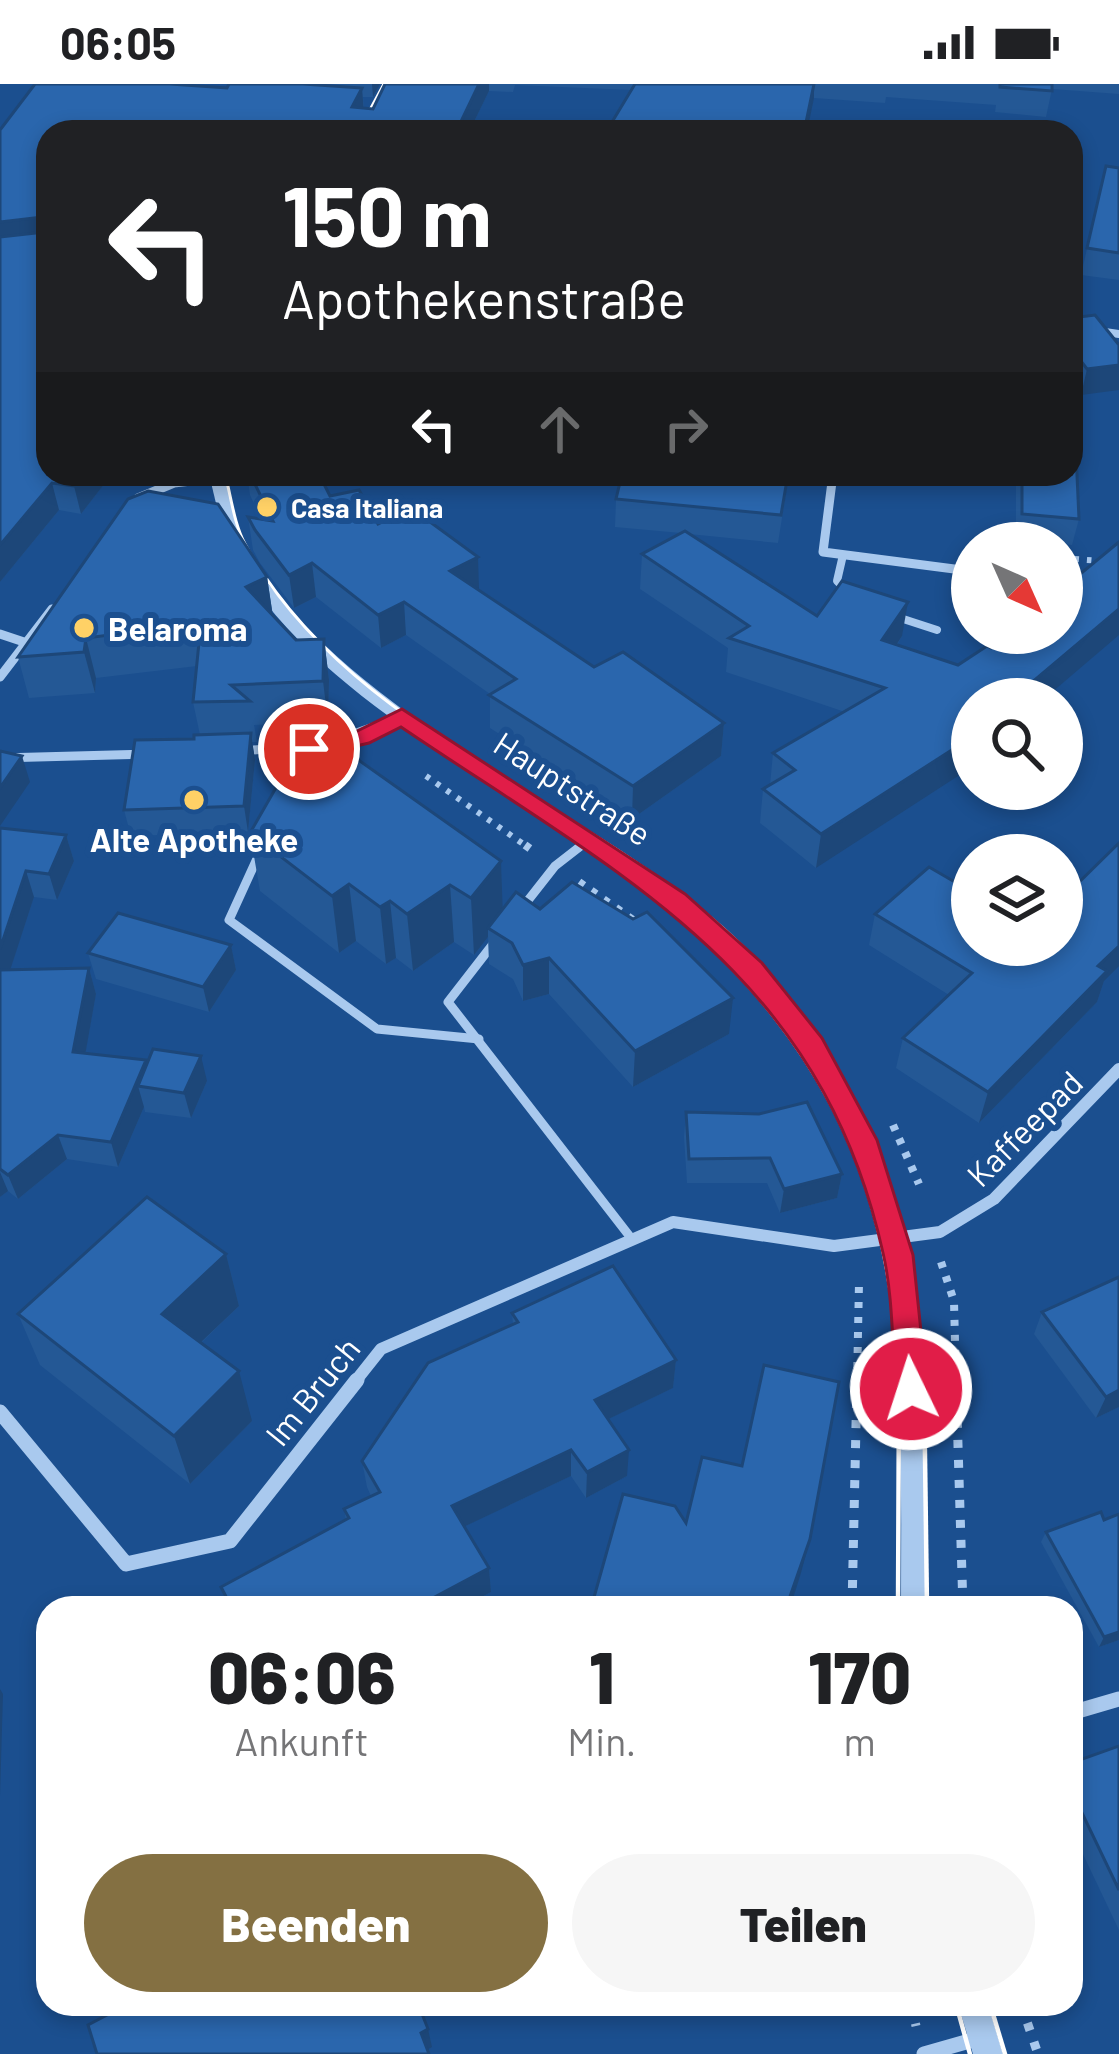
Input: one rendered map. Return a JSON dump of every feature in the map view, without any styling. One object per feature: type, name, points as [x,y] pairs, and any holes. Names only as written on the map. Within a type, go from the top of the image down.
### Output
[{"type":"street","points":[[1083,329],[1119,334]]},
{"type":"street","points":[[133,502],[165,486]]},
{"type":"street","name":"Hauptstraße","points":[[220,486],[233,540],[264,591],[318,650],[402,717],[707,925],[785,1008],[824,1064],[863,1140],[895,1241],[912,1397],[914,1596]]},
{"type":"street","points":[[831,486],[823,553],[951,569]]},
{"type":"street","points":[[0,677],[67,590]]},
{"type":"street","points":[[0,634],[27,643]]},
{"type":"street","points":[[238,751],[333,746],[370,735],[402,717]]},
{"type":"street","points":[[0,758],[166,753]]},
{"type":"street","name":"Kaffeepad","points":[[895,1241],[940,1232],[980,1210],[1119,1070]]},
{"type":"street","name":"Im Bruch","points":[[0,1412],[126,1564],[230,1541],[381,1349],[631,1238],[682,1222],[834,1246],[895,1241]]},
{"type":"street","points":[[1083,1710],[1119,1699]]},
{"type":"street","points":[[923,2054],[985,2046],[976,2016]]},
{"type":"lane","points":[[843,555],[837,581],[860,605]]},
{"type":"lane","points":[[882,612],[937,630]]},
{"type":"lane","points":[[515,917],[555,866],[587,841]]},
{"type":"lane","points":[[261,850],[229,920],[377,1028],[478,1039]]},
{"type":"lane","points":[[502,934],[448,1001],[631,1238]]},
{"type":"path","points":[[1083,560],[1100,561]]},
{"type":"path","points":[[409,763],[640,926]]},
{"type":"path","points":[[941,1262],[954,1301],[963,1596]]},
{"type":"path","points":[[852,1596],[860,1270]]},
{"type":"path","points":[[1025,2016],[1038,2054]]},
{"type":"building","points":[[35,84],[362,88],[352,107],[373,109],[385,84],[479,84],[462,120],[36,120],[36,218],[0,222],[0,130]]},
{"type":"building","points":[[635,84],[814,84],[806,120],[613,120]]},
{"type":"building","points":[[1052,84],[1052,91],[1000,87]]},
{"type":"building","points":[[1106,166],[1119,168],[1119,253],[1087,248]]},
{"type":"building","points":[[36,233],[36,486],[49,486],[0,545],[0,237]]},
{"type":"building","points":[[1095,315],[1119,345],[1119,365],[1087,369],[1083,364],[1083,316]]},
{"type":"building","points":[[256,486],[325,486],[330,496],[359,490],[378,524],[411,508],[478,557],[450,571],[594,667],[623,652],[724,723],[633,786],[489,695],[516,679],[404,602],[378,615],[312,563],[289,575],[248,517],[273,521]]},
{"type":"building","points":[[619,486],[786,486],[781,515],[616,499]]},
{"type":"building","points":[[1022,486],[1078,486],[1079,519],[1022,514]]},
{"type":"building","points":[[148,491],[218,504],[267,577],[246,587],[296,640],[324,639],[323,681],[231,685],[250,701],[193,702],[201,623],[86,638],[84,652],[18,657],[128,499]]},
{"type":"building","points":[[685,531],[817,616],[842,581],[908,602],[882,640],[958,665],[975,654],[1066,654],[1037,678],[951,678],[951,750],[821,834],[763,789],[795,770],[773,753],[885,688],[729,638],[749,626],[642,554]]},
{"type":"building","points":[[1119,542],[1119,609],[1083,639],[1083,572]]},
{"type":"building","points":[[251,733],[244,806],[124,810],[135,740]]},
{"type":"building","points":[[326,737],[501,861],[471,898],[450,885],[407,914],[390,901],[380,907],[349,884],[332,896],[250,833],[293,758]]},
{"type":"building","points":[[0,751],[22,756],[0,788]]},
{"type":"building","points":[[0,828],[66,835],[49,874],[26,871],[0,949]]},
{"type":"building","points":[[1119,843],[1119,946],[1098,966],[1107,971],[988,1092],[903,1038],[972,973],[960,966],[1083,966],[1083,878]]},
{"type":"building","points":[[929,867],[951,880],[951,960],[875,914]]},
{"type":"building","points":[[572,882],[633,919],[647,912],[733,998],[635,1051],[549,958],[523,965],[512,943],[488,928],[516,892],[540,909]]},
{"type":"building","points":[[118,913],[231,945],[203,987],[88,953]]},
{"type":"building","points":[[89,968],[73,1052],[146,1060],[111,1142],[58,1135],[8,1175],[0,1169],[0,970]]},
{"type":"building","points":[[153,1049],[201,1056],[184,1093],[138,1086]]},
{"type":"building","points":[[807,1102],[842,1174],[784,1189],[770,1158],[689,1159],[686,1112],[759,1114]]},
{"type":"building","points":[[147,1197],[226,1254],[162,1314],[239,1371],[174,1436],[18,1314]]},
{"type":"building","points":[[613,1266],[676,1360],[595,1400],[629,1450],[587,1472],[571,1450],[452,1506],[489,1568],[436,1596],[226,1596],[221,1587],[349,1518],[344,1509],[380,1492],[362,1461],[428,1363],[518,1322],[512,1313]]},
{"type":"building","points":[[1119,1277],[1119,1390],[1106,1397],[1042,1312]]},
{"type":"building","points":[[764,1365],[839,1382],[810,1539],[790,1596],[594,1596],[623,1494],[675,1506],[686,1523],[702,1457],[742,1466]]},
{"type":"building","points":[[1101,1512],[1104,1520],[1119,1514],[1119,1632],[1104,1637],[1046,1532]]},
{"type":"building","points":[[1119,1746],[1119,1890],[1083,1815],[1083,1759]]},
{"type":"building","points":[[105,2016],[423,2016],[428,2029],[421,2033],[429,2054],[97,2054],[88,2025]]},
{"type":"tram line","points":[[364,120],[384,84]]},
{"type":"tram line","points":[[228,486],[245,544],[287,606],[338,660],[458,751],[651,872],[710,917],[759,963],[801,1014],[836,1069],[888,1188],[905,1251],[924,1383]]},
{"type":"tram line","points":[[639,885],[699,936],[750,989],[794,1044],[829,1102],[857,1164],[878,1231],[892,1304],[899,1383]]},
{"type":"tram line","points":[[924,1380],[927,1596]]},
{"type":"tram line","points":[[898,1596],[899,1383]]},
{"type":"tram line","points":[[959,2016],[970,2054]]},
{"type":"tram line","points":[[994,2016],[1005,2054]]},
{"type":"place","name":"Casa Italiana","points":[[267,507]]},
{"type":"place","name":"Belaroma","points":[[84,628]]},
{"type":"place","name":"Alte Apotheke","points":[[194,800]]},
{"type":"route","points":[[309,749],[370,735],[402,717],[676,901],[753,970],[812,1045],[863,1140],[898,1255],[911,1389]]}]
